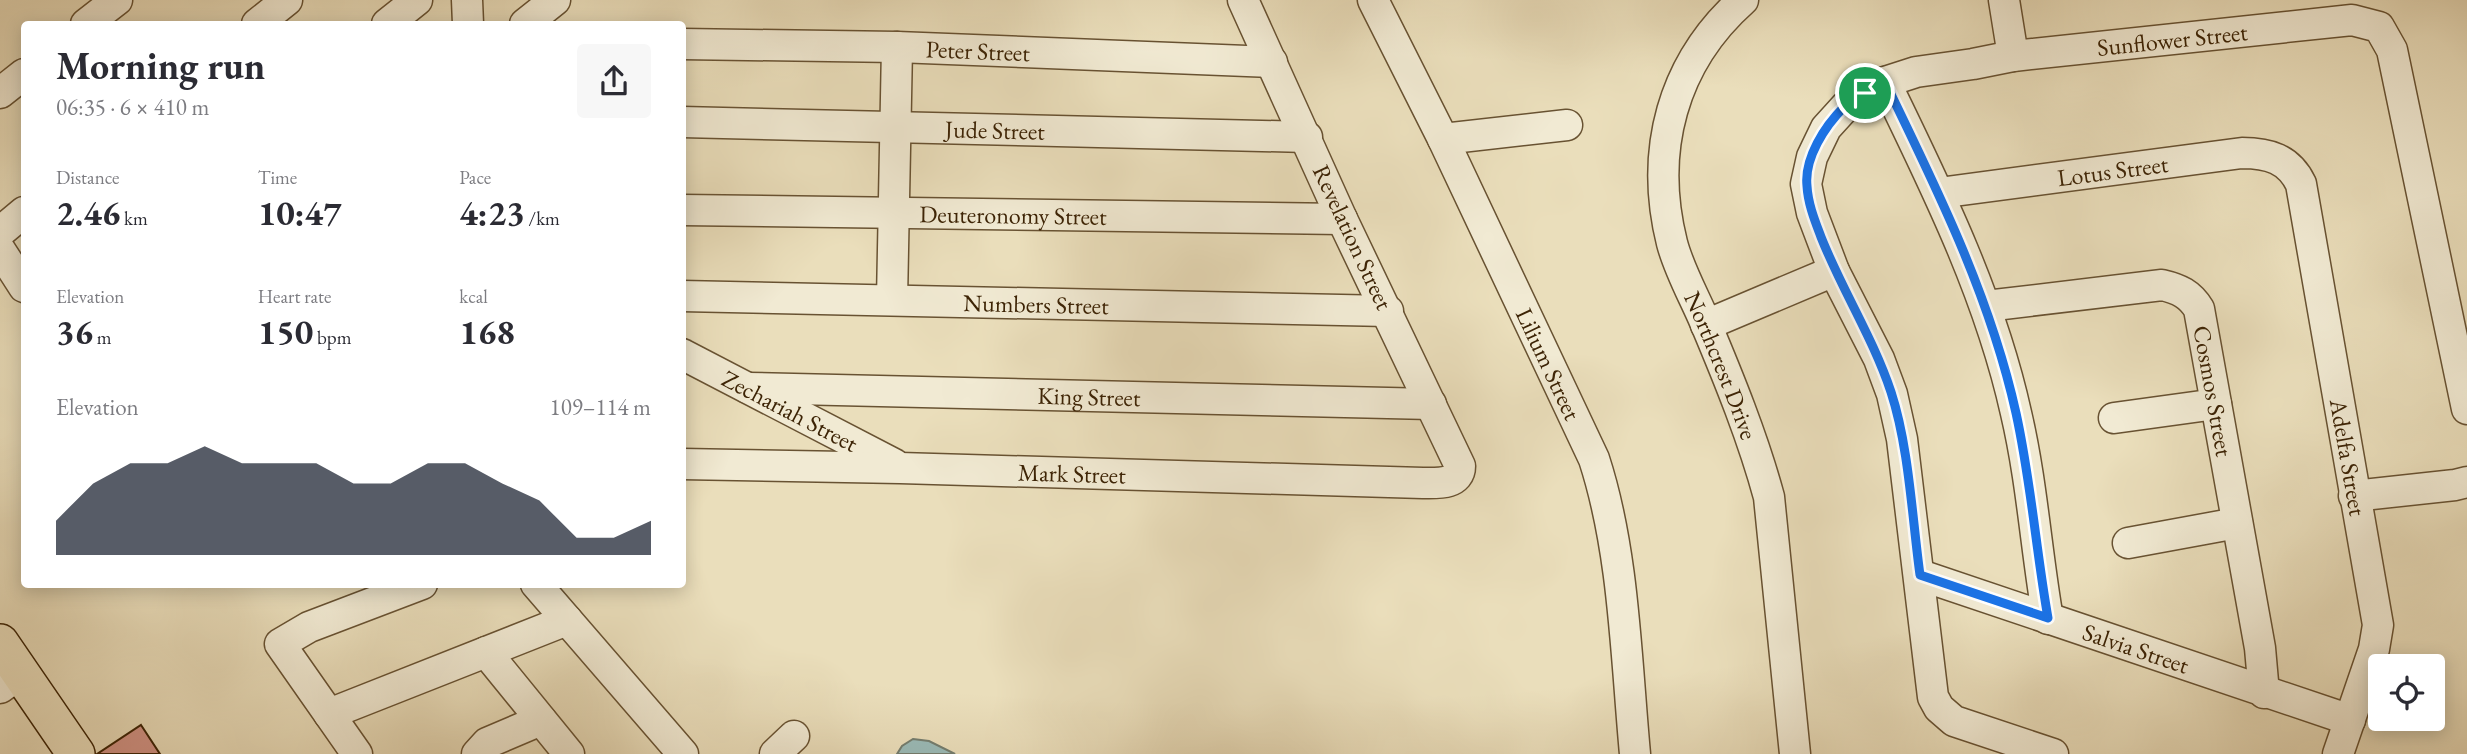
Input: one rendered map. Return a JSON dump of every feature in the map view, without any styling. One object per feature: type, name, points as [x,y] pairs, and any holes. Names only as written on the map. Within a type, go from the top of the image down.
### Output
[{"type":"main road","points":[[0,643],[11,681],[76,754]]},
{"type":"street","points":[[90,21],[117,0]]},
{"type":"street","points":[[261,21],[287,0]]},
{"type":"street","points":[[391,21],[417,0]]},
{"type":"street","points":[[467,0],[467,21]]},
{"type":"street","points":[[528,21],[555,0]]},
{"type":"street","name":"Revelation Street","points":[[1243,0],[1342,219],[1460,466],[1459,474]]},
{"type":"street","name":"Lilium Street","points":[[1373,0],[1443,139],[1594,459],[1605,493],[1614,539],[1635,754]]},
{"type":"street","name":"Northcrest Drive","points":[[1743,0],[1709,36],[1686,71],[1672,108],[1663,159],[1664,204],[1672,246],[1758,458],[1769,498],[1796,754]]},
{"type":"street","points":[[2004,0],[2013,56]]},
{"type":"street","name":"Sunflower Street","points":[[2053,754],[1954,721],[1939,708],[1933,696],[1902,439],[1892,394],[1879,359],[1834,271],[1812,213],[1806,184],[1812,157],[1826,128],[1846,106],[1885,82],[1916,72],[2013,56],[2352,20],[2379,27],[2392,50],[2467,409]]},
{"type":"street","name":"Peter Street","points":[[686,44],[897,47],[1272,62]]},
{"type":"street","points":[[892,300],[897,47]]},
{"type":"street","points":[[0,93],[21,76]]},
{"type":"street","points":[[1885,82],[1939,193],[1986,306],[2016,412],[2048,618]]},
{"type":"street","name":"Jude Street","points":[[686,122],[1307,137]]},
{"type":"street","points":[[1443,139],[1567,125]]},
{"type":"street","name":"Lotus Street","points":[[1939,193],[2242,153],[2262,153],[2286,163]]},
{"type":"street","name":"Adelfa Street","points":[[2286,163],[2295,171],[2301,184],[2378,625],[2375,649],[2338,754]]},
{"type":"street","name":"Deuteronomy Street","points":[[686,210],[1342,219]]},
{"type":"street","points":[[0,232],[21,214]]},
{"type":"street","points":[[0,250],[21,282]]},
{"type":"street","points":[[1706,325],[1834,271]]},
{"type":"street","name":"Cosmos Street","points":[[1986,306],[2162,285],[2185,292],[2193,300],[2199,309],[2260,648],[2264,693]]},
{"type":"street","name":"Numbers Street","points":[[686,296],[1388,311]]},
{"type":"street","name":"Zechariah Street","points":[[686,356],[901,468]]},
{"type":"street","name":"King Street","points":[[748,388],[1431,404]]},
{"type":"street","points":[[2113,418],[2216,404]]},
{"type":"street","name":"Mark Street","points":[[686,464],[1423,483],[1449,481],[1459,474]]},
{"type":"street","points":[[2354,496],[2467,482]]},
{"type":"street","points":[[2128,543],[2237,523]]},
{"type":"street","name":"Salvia Street","points":[[1920,575],[2350,720]]},
{"type":"street","points":[[357,754],[280,644],[309,626],[411,588]]},
{"type":"street","points":[[539,588],[683,754]]},
{"type":"street","points":[[329,714],[567,620]]},
{"type":"street","points":[[486,652],[569,754]]},
{"type":"street","points":[[477,754],[487,743],[541,720]]},
{"type":"water","points":[[913,739],[929,741],[955,754],[897,754],[902,746]]},
{"type":"building","points":[[141,725],[160,754],[97,754]]},
{"type":"route","points":[[1885,82],[1939,193],[1986,306],[2016,412],[2048,618],[1920,575],[1902,439],[1892,394],[1879,359],[1834,271],[1812,213],[1806,184],[1812,157],[1826,128],[1846,106],[1865,93],[1885,82]]}]
